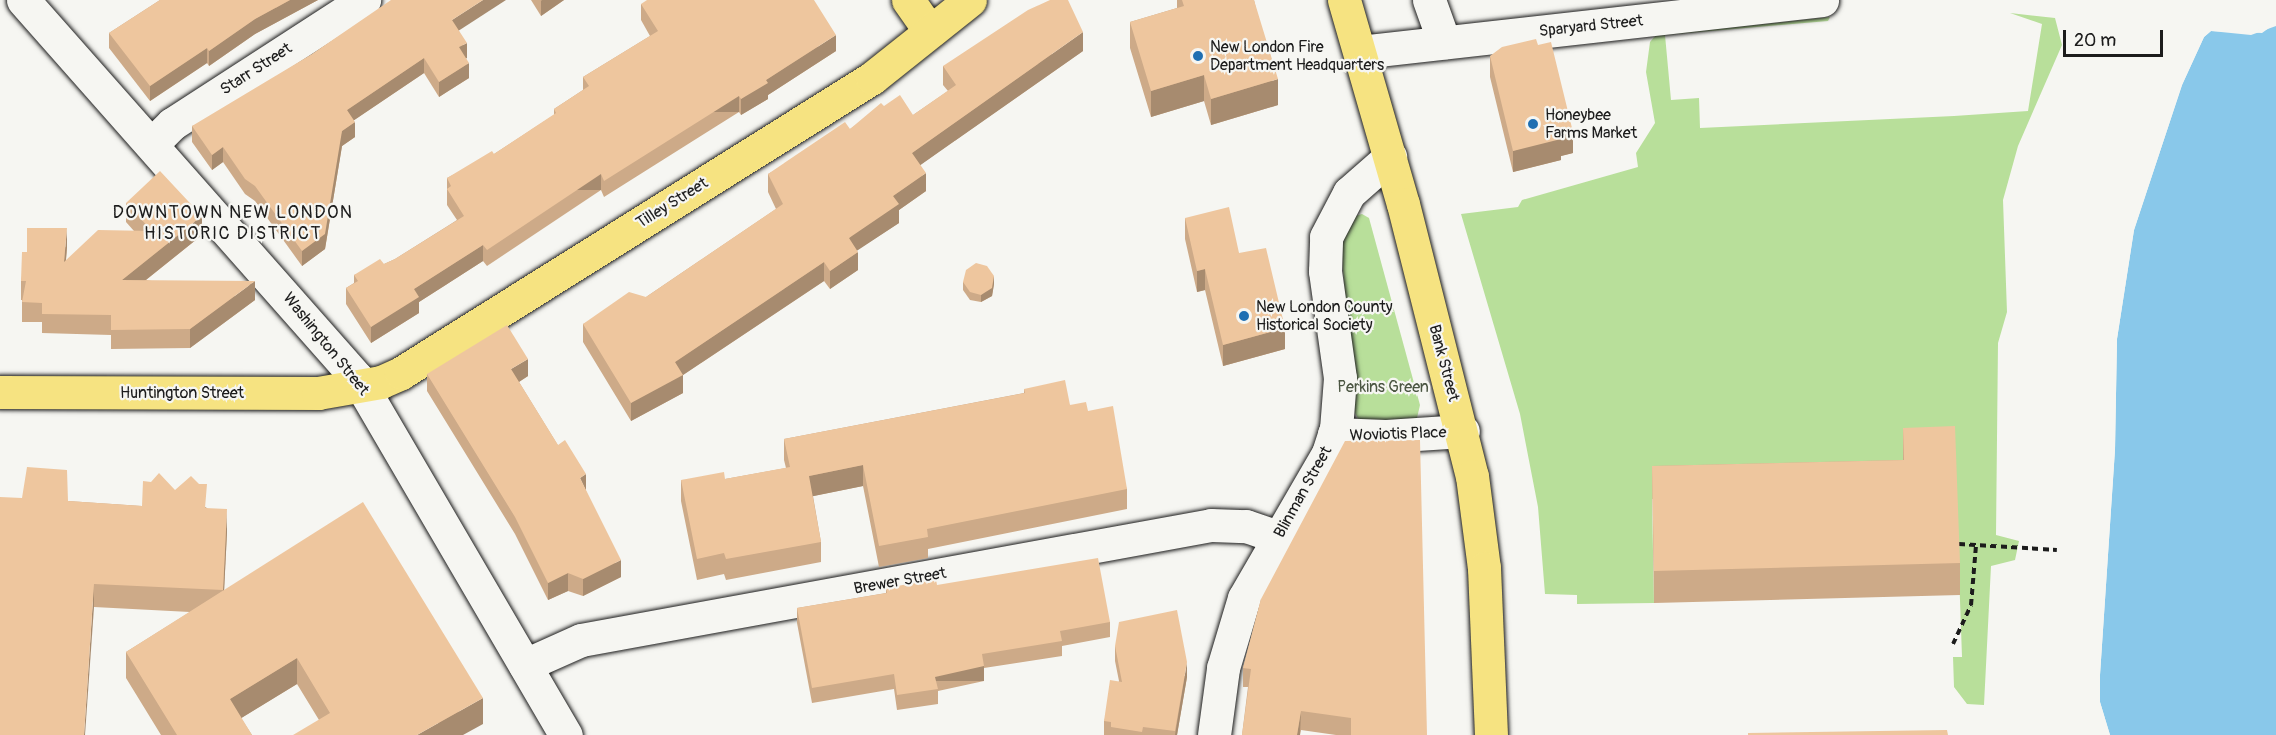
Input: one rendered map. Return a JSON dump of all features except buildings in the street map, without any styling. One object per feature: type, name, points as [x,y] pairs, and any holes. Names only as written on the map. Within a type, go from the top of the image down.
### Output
[{"type":"main road","points":[[908,0],[930,31]]},
{"type":"main road","name":"Tilley Street","points":[[363,387],[401,373],[872,78],[970,0]]},
{"type":"main road","name":"Bank Street","points":[[1344,0],[1390,157],[1462,431],[1481,530],[1491,735]]},
{"type":"main road","name":"Huntington Street","points":[[0,392],[318,393],[363,387]]},
{"type":"street","name":"Washington Street","points":[[22,0],[153,143],[320,333],[363,387],[566,735]]},
{"type":"street","name":"Starr Street","points":[[153,143],[172,124],[364,0]]},
{"type":"street","points":[[1429,0],[1444,42]]},
{"type":"street","name":"Sparyard Street","points":[[1360,52],[1822,0]]},
{"type":"street","name":"Blinman Street","points":[[1214,735],[1232,632],[1244,598],[1328,453],[1334,434],[1340,404],[1340,378],[1325,271],[1326,237],[1331,220],[1349,193],[1390,157]]},
{"type":"street","name":"Woviotis Place","points":[[1334,434],[1386,436],[1462,431]]},
{"type":"street","name":"Brewer Street","points":[[525,665],[581,640],[1211,525],[1246,526],[1278,537]]},
{"type":"path","points":[[1959,544],[2057,550]]},
{"type":"path","points":[[1953,644],[1971,604],[1977,579],[1976,546]]},
{"type":"green space","points":[[2010,13],[2055,18],[2062,45],[2018,146],[2003,200],[2007,312],[1998,343],[1996,535],[2019,541],[2015,560],[1991,566],[1984,705],[1967,704],[1954,687],[1953,657],[1962,657],[1955,459],[1904,492],[1652,499],[1654,603],[1577,604],[1577,595],[1545,594],[1538,507],[1520,414],[1461,214],[1518,207],[1522,200],[1638,167],[1636,153],[1655,123],[1646,72],[1650,42],[1656,35],[1830,17],[1828,21],[1665,35],[1671,100],[1699,98],[1700,128],[2028,111],[2042,24]]},
{"type":"green space","name":"Perkins Green","points":[[1362,214],[1369,218],[1420,405],[1417,418],[1360,422],[1355,413],[1341,245],[1355,216]]},
{"type":"water","points":[[2276,26],[2276,735],[2110,735],[2100,702],[2100,675],[2115,450],[2117,339],[2134,230],[2182,85],[2204,37],[2211,31],[2251,35]]},
{"type":"pier","points":[[2276,23],[2262,33],[2211,31],[2204,37],[2182,85],[2134,230],[2117,339],[2115,449],[2100,675],[2100,702],[2110,735],[2107,735],[2097,702],[2097,675],[2112,449],[2114,339],[2131,229],[2180,84],[2201,36],[2210,28],[2251,32]]},
{"type":"place","name":"New London Fire Department Headquarters","points":[[1198,56]]},
{"type":"place","name":"Honeybee Farms Market","points":[[1533,124]]},
{"type":"place","name":"New London County Historical Society","points":[[1244,316]]},
{"type":"district","name":"DOWNTOWN NEW LONDON HISTORIC DISTRICT","points":[[233,224]]}]
